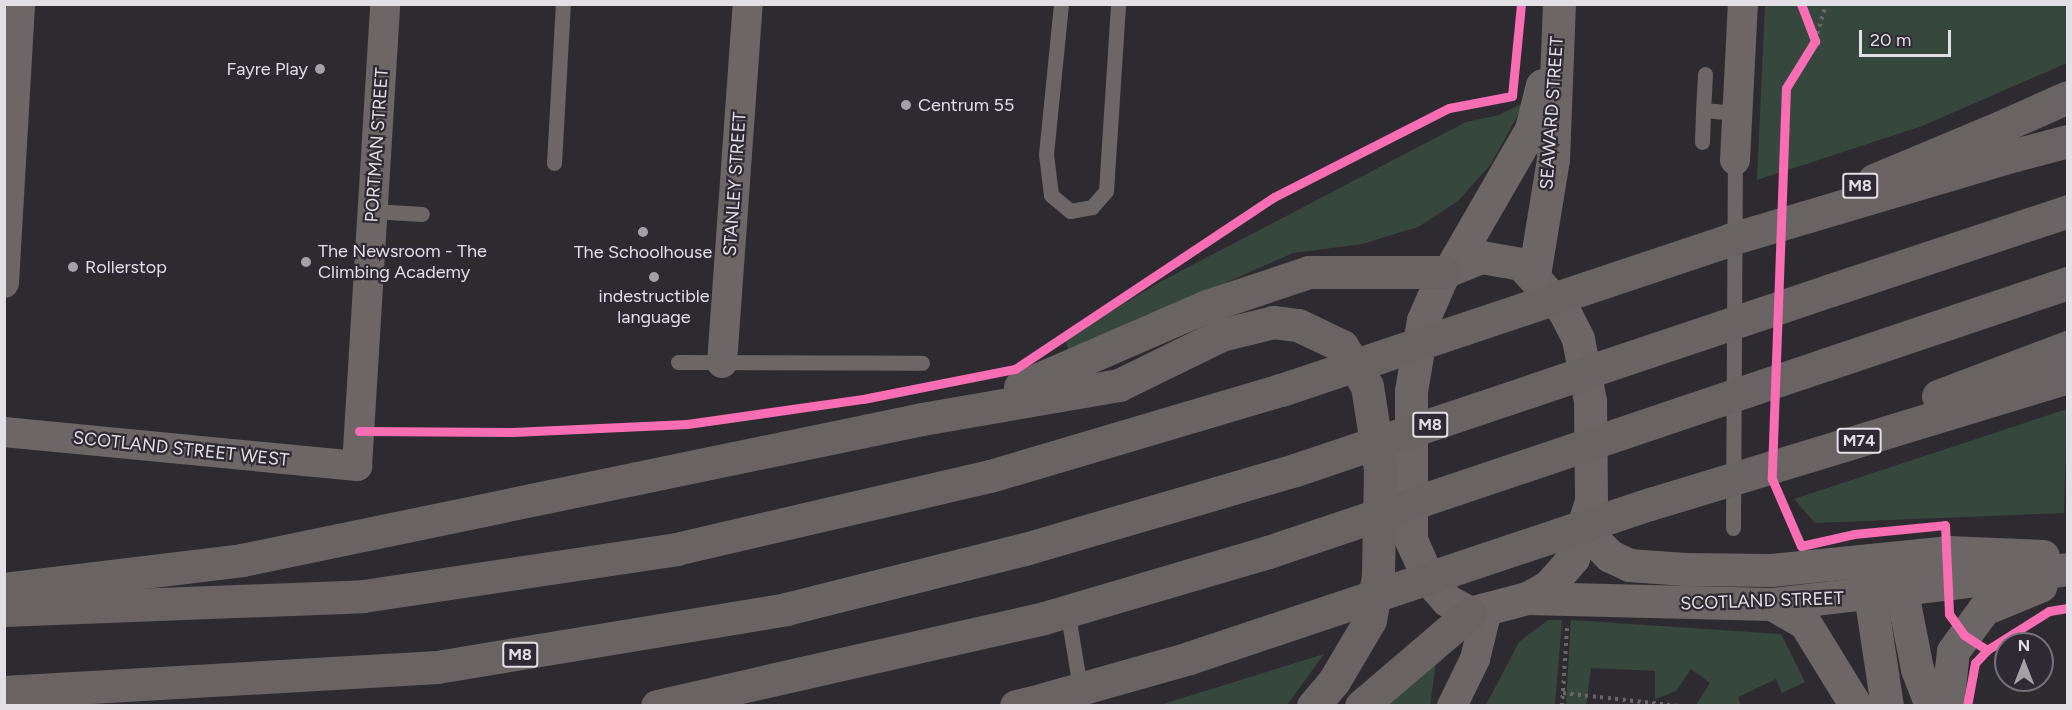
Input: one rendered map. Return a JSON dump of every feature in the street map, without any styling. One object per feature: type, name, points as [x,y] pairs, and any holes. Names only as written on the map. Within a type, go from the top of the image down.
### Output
[{"type":"highway","name":"M8","points":[[4,610],[363,596],[676,549],[990,476],[1292,387],[1731,239],[1989,132],[2067,97]]},
{"type":"highway","points":[[1731,239],[2067,141]]},
{"type":"highway","name":"M8","points":[[4,692],[437,667],[786,609],[1025,549],[1295,470],[2067,211]]},
{"type":"highway","points":[[922,419],[1050,378],[1207,306],[1309,272],[1448,269]]},
{"type":"highway","points":[[657,705],[1057,623],[2067,284]]},
{"type":"highway","points":[[4,589],[242,560],[922,419],[1119,385],[1221,335],[1273,322],[1321,333],[1342,346],[1372,401],[1380,469],[1378,576],[1370,620],[1334,681],[1313,705]]},
{"type":"highway","points":[[1028,703],[1189,658],[1650,504],[2067,347]]},
{"type":"highway","name":"M74","points":[[1650,504],[2067,377]]},
{"type":"highway","points":[[1361,705],[1479,611]]},
{"type":"street","points":[[4,283],[20,4]]},
{"type":"street","name":"PORTMAN STREET","points":[[357,466],[386,4]]},
{"type":"street","name":"STANLEY STREET","points":[[722,363],[748,4]]},
{"type":"street","points":[[1735,160],[1743,4]]},
{"type":"street","name":"SEAWARD STREET","points":[[1479,611],[1447,600],[1429,580],[1411,540],[1411,391],[1423,320],[1448,269],[1531,129],[1559,14]]},
{"type":"street","name":"SEAWARD STREET","points":[[1534,275],[1553,159],[1559,14]]},
{"type":"street","points":[[1448,269],[1501,258],[1534,275],[1564,311],[1578,339],[1590,401],[1591,501],[1585,531],[1563,572],[1527,598],[1479,611],[1475,659],[1452,705]]},
{"type":"street","name":"SCOTLAND STREET WEST","points":[[4,432],[357,466]]},
{"type":"street","name":"SCOTLAND STREET","points":[[1585,531],[1610,556],[1629,565],[1771,570],[1947,552],[2067,557]]},
{"type":"street","points":[[1880,559],[1901,589],[1917,669],[1931,705]]},
{"type":"street","points":[[1880,559],[1869,595],[1887,705]]},
{"type":"street","name":"SCOTLAND STREET","points":[[1527,598],[1772,604],[1869,595],[2067,569]]},
{"type":"street","points":[[1947,705],[1953,651],[1984,609],[2012,593],[2067,579]]},
{"type":"street","points":[[1772,604],[1805,623],[1856,705]]},
{"type":"lane","points":[[554,163],[563,4]]},
{"type":"lane","points":[[1061,4],[1046,154],[1050,195],[1070,211],[1092,207],[1106,191],[1119,4]]},
{"type":"lane","points":[[1702,142],[1705,74]]},
{"type":"lane","points":[[1703,110],[1737,113]]},
{"type":"lane","points":[[1733,528],[1735,160]]},
{"type":"lane","points":[[373,211],[422,214]]},
{"type":"lane","points":[[678,362],[922,363]]},
{"type":"lane","points":[[1057,623],[1083,705]]},
{"type":"path","points":[[1809,50],[1815,41],[1826,4]]},
{"type":"path","points":[[1807,21],[1815,41]]},
{"type":"path","points":[[1562,705],[1567,600]]},
{"type":"path","points":[[1563,693],[1679,705]]},
{"type":"green space","points":[[1765,5],[2067,5],[2067,63],[1922,126],[1757,180]]},
{"type":"green space","points":[[1525,102],[1491,164],[1458,201],[1418,227],[1362,244],[1293,253],[1069,352],[1065,339],[1160,282],[1466,122],[1499,115]]},
{"type":"green space","points":[[2067,409],[2064,513],[1815,523],[1794,499]]},
{"type":"green space","points":[[1548,620],[1562,620],[1555,705],[1486,705],[1519,642]]},
{"type":"green space","points":[[1571,620],[1781,634],[1805,682],[1782,693],[1776,679],[1738,697],[1741,705],[1696,705],[1710,683],[1691,669],[1676,691],[1655,699],[1655,671],[1591,668],[1586,705],[1566,705]]},
{"type":"green space","points":[[1324,654],[1287,705],[1160,705]]},
{"type":"green space","points":[[1437,656],[1430,705],[1369,705]]},
{"type":"cycle path","points":[[359,431],[513,432],[687,424],[863,399],[1015,369],[1274,197],[1449,108],[1512,96],[1521,4]]},
{"type":"cycle path","points":[[1801,4],[1815,41],[1786,88],[1772,479],[1801,546],[1854,534],[1945,525],[1949,614],[1964,635],[1987,650]]},
{"type":"cycle path","points":[[1967,706],[1975,663],[1987,650],[2049,611],[2068,608]]},
{"type":"place","name":"Fayre Play","points":[[320,69]]},
{"type":"place","name":"Centrum 55","points":[[906,105]]},
{"type":"place","name":"The Schoolhouse","points":[[643,232]]},
{"type":"place","name":"The Newsroom - The Climbing Academy","points":[[306,262]]},
{"type":"place","name":"Rollerstop","points":[[73,267]]},
{"type":"place","name":"indestructible language","points":[[654,277]]}]
